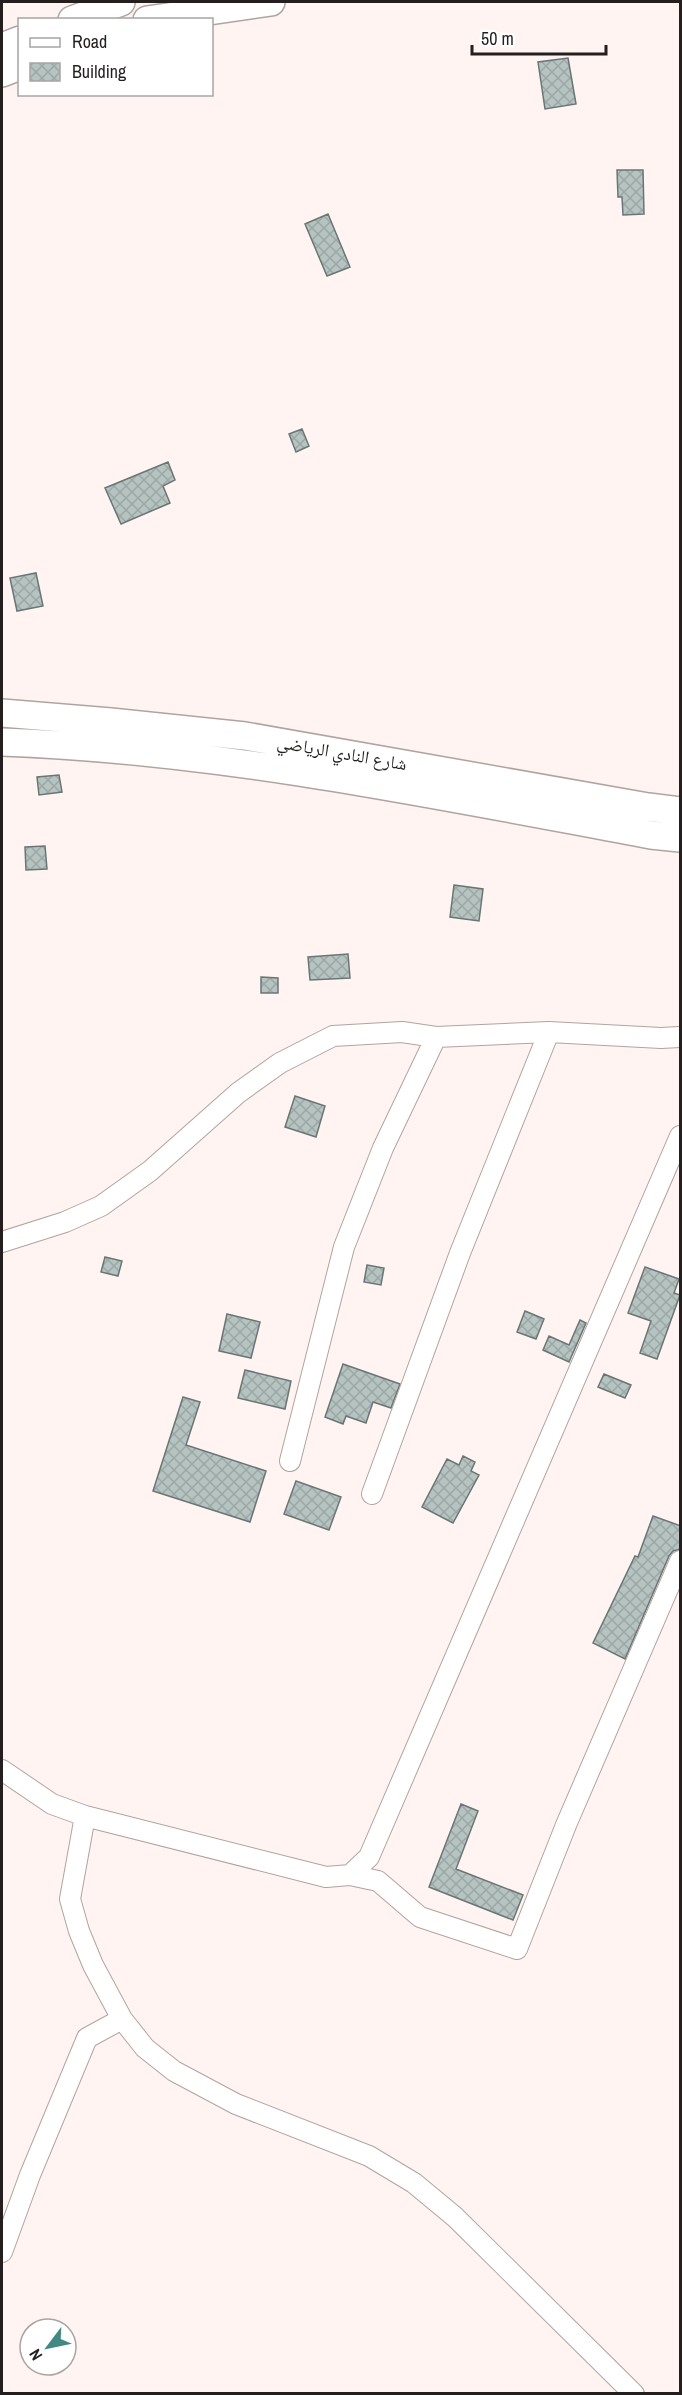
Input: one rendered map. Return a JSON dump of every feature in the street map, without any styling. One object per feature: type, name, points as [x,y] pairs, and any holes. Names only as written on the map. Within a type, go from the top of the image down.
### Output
[{"type":"main road","points":[[77,18],[121,2]]},
{"type":"main road","points":[[161,18],[271,2]]},
{"type":"main road","points":[[2,47],[18,41]]},
{"type":"main road","points":[[2,73],[18,67]]},
{"type":"main road","name":"شارع النادي الرياضي","points":[[2,713],[245,736],[681,811]]},
{"type":"main road","name":"شارع النادي الرياضي","points":[[2,742],[130,749],[248,763],[681,838]]},
{"type":"main road","points":[[598,825],[603,799]]},
{"type":"street","points":[[2,1242],[65,1222],[101,1206],[150,1171],[238,1093],[280,1063],[333,1036],[402,1032],[436,1037],[549,1032],[681,1037]]},
{"type":"street","points":[[372,1494],[460,1253],[549,1032]]},
{"type":"street","points":[[290,1461],[344,1246],[383,1148],[436,1037]]},
{"type":"street","points":[[350,1875],[369,1857],[681,1136]]},
{"type":"street","points":[[2,1770],[52,1804],[85,1816],[326,1877],[350,1875],[378,1881],[420,1917],[516,1949],[566,1825],[681,1561]]},
{"type":"street","points":[[85,1816],[70,1899],[79,1931],[93,1965],[122,2019],[145,2048],[174,2071],[236,2104],[369,2156],[414,2183],[455,2217],[634,2394]]},
{"type":"street","points":[[2,2252],[30,2175],[87,2038],[122,2019]]},
{"type":"building","points":[[568,58],[576,104],[545,109],[538,62]]},
{"type":"building","points":[[617,170],[643,170],[644,214],[623,215],[622,197],[618,197]]},
{"type":"building","points":[[328,214],[350,267],[327,276],[305,224]]},
{"type":"building","points":[[302,429],[309,446],[296,452],[289,434]]},
{"type":"building","points":[[168,462],[175,480],[163,486],[170,503],[121,524],[105,488]]},
{"type":"building","points":[[36,573],[43,606],[17,611],[10,578]]},
{"type":"building","points":[[59,775],[62,792],[39,795],[37,777]]},
{"type":"building","points":[[45,846],[47,869],[26,870],[25,847]]},
{"type":"building","points":[[454,885],[483,889],[479,921],[450,917]]},
{"type":"building","points":[[348,954],[350,978],[310,980],[308,957]]},
{"type":"building","points":[[261,977],[278,978],[278,993],[261,993]]},
{"type":"building","points":[[295,1096],[325,1106],[316,1137],[285,1127]]},
{"type":"building","points":[[105,1257],[122,1261],[118,1276],[101,1272]]},
{"type":"building","points":[[367,1265],[384,1268],[381,1285],[364,1282]]},
{"type":"building","points":[[645,1267],[679,1279],[674,1293],[680,1295],[657,1359],[640,1353],[651,1321],[628,1313]]},
{"type":"building","points":[[525,1311],[544,1319],[536,1339],[517,1332]]},
{"type":"building","points":[[227,1314],[260,1322],[251,1358],[219,1351]]},
{"type":"building","points":[[580,1320],[586,1323],[569,1362],[543,1350],[549,1336],[569,1345]]},
{"type":"building","points":[[343,1364],[400,1384],[391,1408],[373,1402],[366,1423],[346,1416],[343,1424],[325,1417]]},
{"type":"building","points":[[245,1370],[291,1381],[285,1409],[238,1398]]},
{"type":"building","points":[[604,1374],[631,1385],[625,1398],[598,1387]]},
{"type":"building","points":[[183,1397],[200,1402],[186,1445],[266,1471],[250,1522],[153,1491]]},
{"type":"building","points":[[463,1456],[475,1462],[471,1471],[479,1475],[453,1523],[422,1507],[447,1459],[459,1465]]},
{"type":"building","points":[[296,1481],[341,1497],[329,1530],[284,1514]]},
{"type":"building","points":[[653,1516],[681,1526],[681,1549],[673,1551],[669,1556],[625,1659],[593,1643],[635,1556],[638,1557]]},
{"type":"building","points":[[461,1804],[478,1811],[456,1869],[523,1895],[513,1920],[429,1887]]}]
